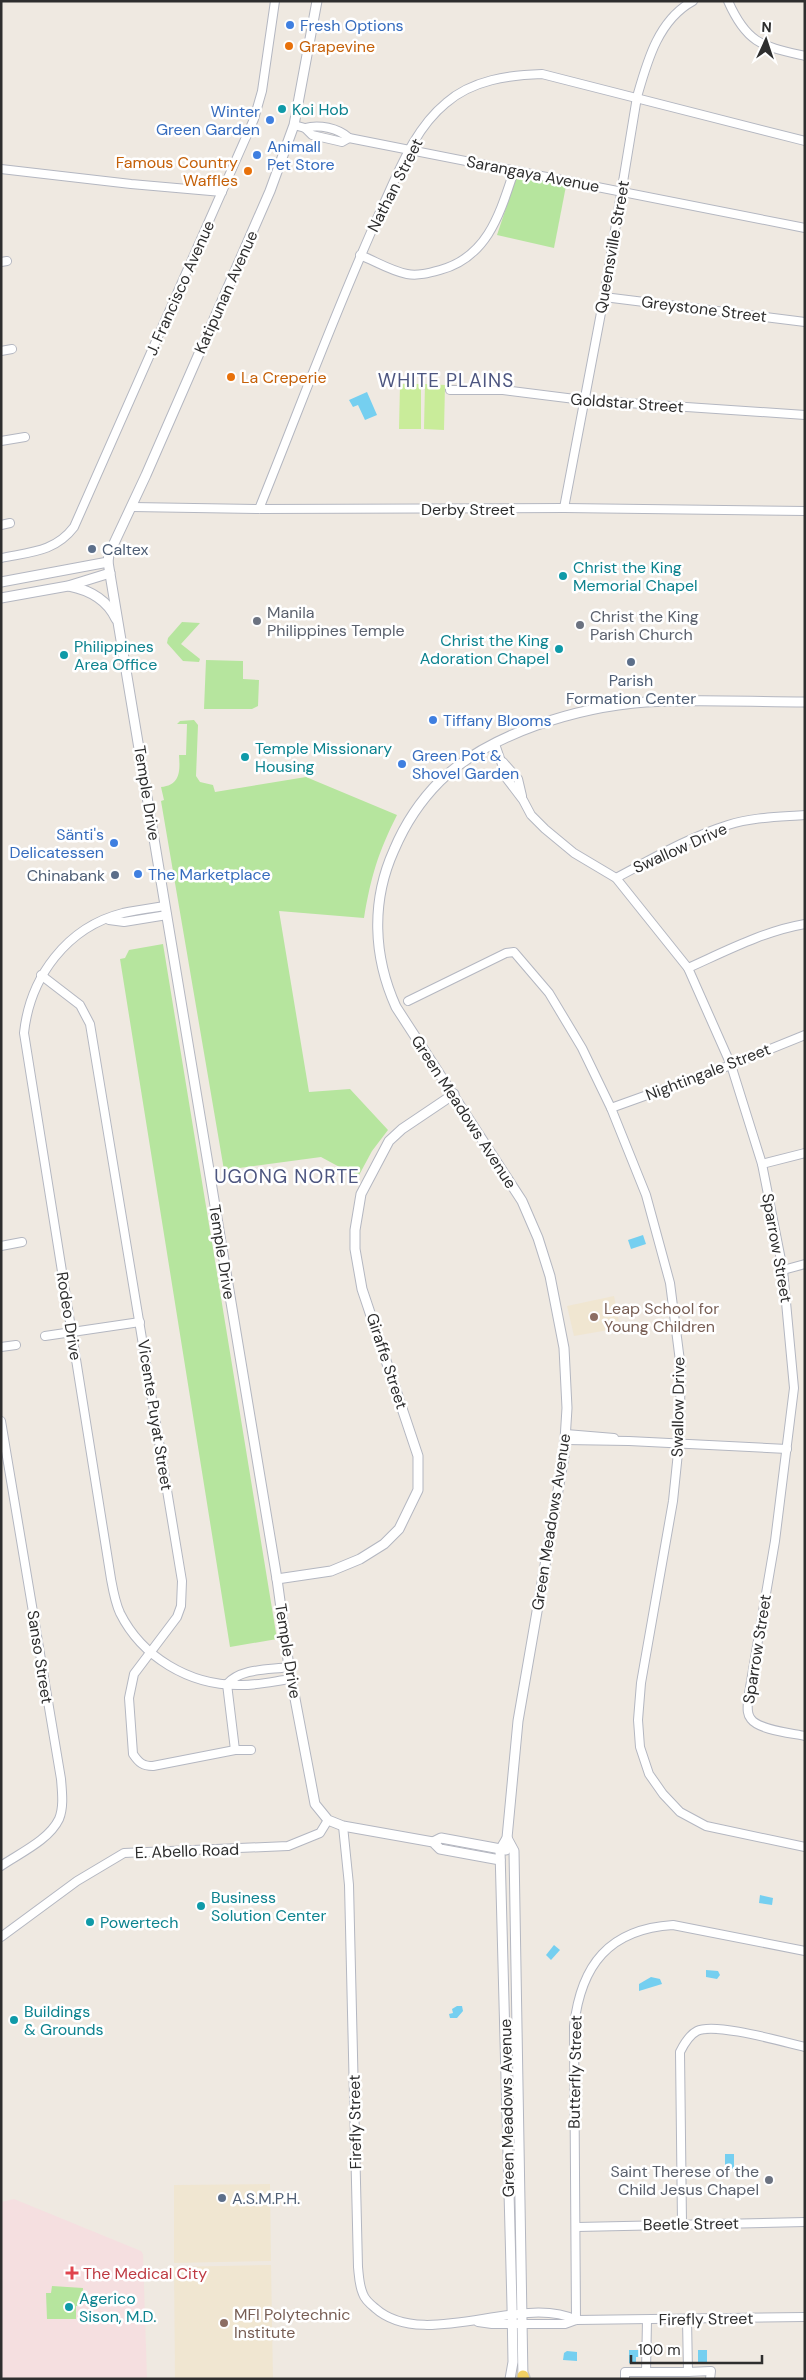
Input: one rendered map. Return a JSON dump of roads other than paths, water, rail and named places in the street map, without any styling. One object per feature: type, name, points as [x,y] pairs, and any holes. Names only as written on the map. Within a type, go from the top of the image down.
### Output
[{"type":"street","name":"J. Francisco Avenue","points":[[1,558],[41,550],[64,539],[74,527],[254,119],[259,100],[275,1]]},
{"type":"street","name":"Katipunan Avenue","points":[[108,562],[109,554],[132,507],[270,191],[294,125],[316,1]]},
{"type":"street","name":"Queensville Street","points":[[564,508],[604,297],[637,97],[646,66],[660,33],[680,4],[693,1]]},
{"type":"street","points":[[728,1],[736,20],[749,36],[768,48],[805,56]]},
{"type":"street","name":"Nathan Street","points":[[259,509],[360,255],[410,149],[431,117],[447,101],[478,84],[508,75],[542,74],[805,141]]},
{"type":"street","name":"Sarangaya Avenue","points":[[294,125],[305,128],[312,135],[342,142],[349,138],[410,149],[805,228]]},
{"type":"street","points":[[1,168],[131,184],[222,192]]},
{"type":"street","points":[[360,255],[406,274],[424,274],[465,260],[483,243],[500,212],[514,171]]},
{"type":"street","name":"Greystone Street","points":[[604,297],[805,322]]},
{"type":"street","points":[[1,351],[12,349]]},
{"type":"street","name":"Goldstar Street","points":[[450,390],[503,390],[583,400],[805,415]]},
{"type":"street","points":[[1,441],[25,437]]},
{"type":"street","name":"Derby Street","points":[[132,507],[259,509],[564,508],[805,511]]},
{"type":"street","points":[[1,525],[10,523]]},
{"type":"street","points":[[1,582],[108,562],[110,573],[68,586],[1,598]]},
{"type":"street","name":"Temple Drive","points":[[110,573],[277,1579],[291,1679],[315,1804],[328,1820]]},
{"type":"street","points":[[68,586],[82,589],[99,598],[113,614],[120,628]]},
{"type":"street","name":"Green Meadows Avenue","points":[[523,2378],[510,2246],[500,1850],[507,1838],[518,1721],[566,1437],[567,1390],[564,1348],[558,1312],[541,1248],[522,1200],[396,1007],[385,984],[379,955],[377,922],[380,893],[391,856],[400,835],[417,807],[456,768],[495,744],[555,719],[607,707],[646,702],[805,702]]},
{"type":"street","name":"Sparrow Street","points":[[495,744],[502,760],[518,779],[523,800],[531,815],[574,853],[616,878],[688,968],[731,1065],[762,1164],[783,1270],[794,1388],[776,1541],[747,1712],[752,1720],[761,1726],[805,1736]]},
{"type":"street","name":"Swallow Drive","points":[[616,878],[691,839],[728,825],[764,818],[805,815]]},
{"type":"street","name":"Rodeo Drive","points":[[166,910],[107,920],[80,932],[68,942],[41,975],[28,1006],[24,1046],[114,1595],[120,1612],[128,1626],[150,1652],[173,1668],[194,1679],[238,1686],[291,1679]]},
{"type":"street","points":[[688,968],[755,938],[784,928],[805,924]]},
{"type":"street","name":"Swallow Drive","points":[[408,1001],[506,953],[514,952],[549,992],[582,1048],[611,1108],[646,1195],[670,1283],[681,1369],[679,1443],[673,1501],[640,1683],[638,1720],[640,1747],[649,1774],[663,1794],[680,1812],[706,1826],[805,1847]]},
{"type":"street","name":"Vicente Puyat Street","points":[[41,975],[80,1005],[87,1015],[90,1024],[183,1594],[177,1617],[134,1674],[130,1686],[133,1754],[139,1762],[153,1766],[235,1750],[251,1750]]},
{"type":"street","name":"Nightingale Street","points":[[611,1108],[731,1065],[805,1035]]},
{"type":"street","name":"Giraffe Street","points":[[277,1579],[331,1570],[360,1559],[384,1544],[398,1529],[418,1490],[418,1456],[362,1289],[355,1249],[355,1230],[361,1194],[389,1141],[402,1129],[454,1094]]},
{"type":"street","points":[[762,1164],[805,1153]]},
{"type":"street","points":[[1,1246],[22,1242]]},
{"type":"street","points":[[783,1270],[805,1264]]},
{"type":"street","points":[[45,1336],[140,1322]]},
{"type":"street","points":[[1,1347],[16,1344]]},
{"type":"street","name":"Sanso Street","points":[[1,1422],[61,1780],[62,1802],[59,1818],[48,1833],[1,1866]]},
{"type":"street","points":[[566,1437],[787,1449]]},
{"type":"street","points":[[235,1750],[227,1684],[233,1677],[243,1674],[289,1667]]},
{"type":"street","points":[[328,1820],[343,1826],[433,1842],[440,1849],[500,1860]]},
{"type":"street","name":"E. Abello Road","points":[[1,1937],[78,1881],[124,1853],[288,1846],[320,1833],[328,1820]]},
{"type":"street","name":"Firefly Street","points":[[343,1826],[349,1885],[360,2283],[367,2301],[380,2313],[396,2321],[412,2324],[517,2319],[566,2314],[576,2320],[805,2317]]},
{"type":"street","points":[[433,1842],[441,1838],[514,1851]]},
{"type":"street","name":"Green Meadows Avenue","points":[[507,1838],[514,1851],[522,2246],[517,2319],[510,2379]]},
{"type":"street","name":"Butterfly Street","points":[[576,2320],[574,2026],[577,2000],[584,1981],[608,1948],[628,1934],[651,1926],[665,1925],[701,1930],[805,1951]]},
{"type":"street","points":[[502,1940],[516,1939]]},
{"type":"street","points":[[682,2224],[680,2052],[686,2040],[697,2030],[714,2028],[805,2047]]},
{"type":"street","points":[[504,2032],[518,2033]]},
{"type":"street","points":[[505,2070],[518,2070]]},
{"type":"street","name":"Beetle Street","points":[[576,2227],[805,2222]]},
{"type":"street","points":[[510,2246],[522,2246]]},
{"type":"street","points":[[687,2319],[688,2372]]},
{"type":"street","points":[[646,2372],[647,2320]]},
{"type":"street","points":[[625,2379],[625,2372],[711,2371],[710,2379]]},
{"type":"water","points":[[367,392],[377,415],[365,420],[358,405],[353,407],[349,400]]},
{"type":"water","points":[[643,1235],[646,1244],[631,1249],[628,1240]]},
{"type":"water","points":[[760,1895],[773,1898],[772,1905],[759,1903]]},
{"type":"water","points":[[554,1945],[560,1950],[551,1960],[546,1955]]},
{"type":"water","points":[[706,1970],[718,1971],[720,1975],[717,1979],[706,1977]]},
{"type":"water","points":[[651,1977],[660,1979],[662,1984],[639,1991],[639,1984]]},
{"type":"water","points":[[462,2006],[463,2011],[457,2018],[450,2018],[449,2014],[453,2013],[452,2009]]},
{"type":"water","points":[[725,2154],[734,2154],[734,2169],[725,2169]]},
{"type":"water","points":[[629,2350],[639,2350],[639,2357],[636,2357],[636,2363],[629,2363]]},
{"type":"water","points":[[698,2350],[707,2350],[707,2364],[698,2364]]},
{"type":"water","points":[[567,2351],[577,2352],[577,2361],[563,2360],[564,2353]]},
{"type":"place","name":"Fresh Options","points":[[290,25]]},
{"type":"place","name":"Grapevine","points":[[289,46]]},
{"type":"place","name":"Koi Hob","points":[[282,109]]},
{"type":"place","name":"Winter Green Garden","points":[[270,120]]},
{"type":"place","name":"Animall Pet Store","points":[[257,155]]},
{"type":"place","name":"Famous Country Waffles","points":[[248,171]]},
{"type":"place","name":"La Creperie","points":[[231,377]]},
{"type":"place","name":"Caltex","points":[[92,549]]},
{"type":"place","name":"Christ the King Memorial Chapel","points":[[563,576]]},
{"type":"place","name":"Manila Philippines Temple","points":[[257,621]]},
{"type":"place","name":"Christ the King Parish Church","points":[[580,625]]},
{"type":"place","name":"Christ the King Adoration Chapel","points":[[559,649]]},
{"type":"place","name":"Philippines Area Office","points":[[64,655]]},
{"type":"place","name":"Parish Formation Center","points":[[631,662]]},
{"type":"place","name":"Tiffany Blooms","points":[[433,720]]},
{"type":"place","name":"Temple Missionary Housing","points":[[245,757]]},
{"type":"place","name":"Green Pot & Shovel Garden","points":[[402,764]]},
{"type":"place","name":"Sänti's Delicatessen","points":[[114,843]]},
{"type":"place","name":"The Marketplace","points":[[138,874]]},
{"type":"place","name":"Chinabank","points":[[115,875]]},
{"type":"place","name":"Leap School for Young Children","points":[[594,1317]]},
{"type":"place","name":"Business Solution Center","points":[[201,1906]]},
{"type":"place","name":"Powertech","points":[[90,1922]]},
{"type":"place","name":"Buildings & Grounds","points":[[14,2020]]},
{"type":"place","name":"Saint Therese of the Child Jesus Chapel","points":[[769,2180]]},
{"type":"place","name":"A.S.M.P.H.","points":[[222,2198]]},
{"type":"place","name":"The Medical City","points":[[72,2273]]},
{"type":"place","name":"Agerico Sison, M.D.","points":[[69,2307]]},
{"type":"place","name":"MFI Polytechnic Institute","points":[[224,2323]]},
{"type":"district","name":"WHITE PLAINS","points":[[446,380]]},
{"type":"district","name":"UGONG NORTE","points":[[287,1176]]}]
